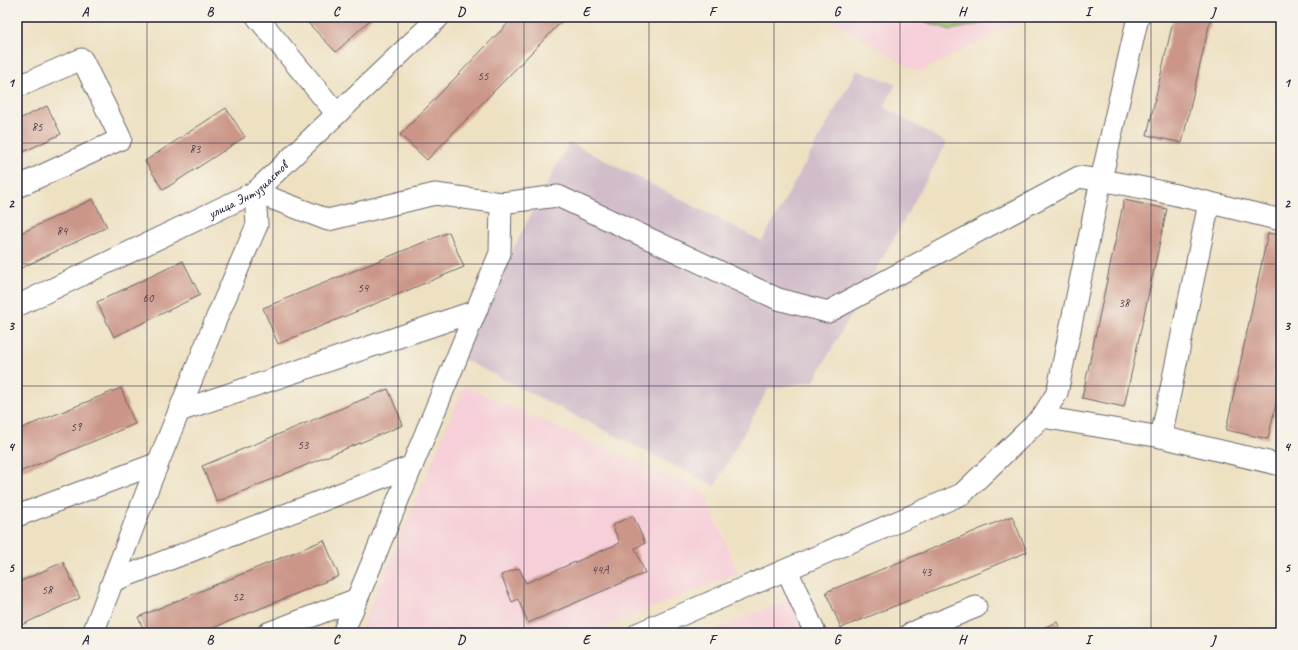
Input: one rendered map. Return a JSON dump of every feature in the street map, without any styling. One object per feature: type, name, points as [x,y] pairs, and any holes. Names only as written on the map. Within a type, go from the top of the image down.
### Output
[{"type":"street","points":[[257,17],[337,114]]},
{"type":"street","name":"улица Энтузиастов","points":[[17,306],[255,192],[439,17]]},
{"type":"street","points":[[639,633],[962,494],[1042,417],[1057,393],[1101,180],[1138,17]]},
{"type":"street","points":[[17,87],[82,59],[121,139],[17,187]]},
{"type":"street","points":[[93,633],[158,463],[217,317],[257,225],[255,192],[328,220],[435,194],[501,203],[558,196],[778,299],[828,312],[1079,177],[1101,180],[1281,220]]},
{"type":"street","points":[[343,633],[500,253],[501,203]]},
{"type":"street","points":[[1161,437],[1208,203]]},
{"type":"street","points":[[179,411],[476,311]]},
{"type":"street","points":[[1042,417],[1161,437],[1281,464]]},
{"type":"street","points":[[17,516],[158,463]]},
{"type":"street","points":[[113,581],[412,466]]},
{"type":"street","points":[[787,570],[815,633]]},
{"type":"street","points":[[268,633],[357,599]]},
{"type":"street","points":[[911,633],[976,607]]},
{"type":"shaded area","points":[[826,17],[1028,17],[919,73]]},
{"type":"shaded area","points":[[857,70],[896,84],[884,107],[947,143],[814,381],[768,389],[715,486],[457,356],[569,142],[762,241]]},
{"type":"shaded area","points":[[464,386],[704,492],[738,573],[592,633],[359,633]]},
{"type":"shaded area","points":[[798,596],[814,633],[707,633]]},
{"type":"green space","points":[[910,17],[993,17],[986,23],[951,30]]},
{"type":"building","points":[[315,17],[373,17],[336,52],[308,23]]},
{"type":"building","points":[[514,17],[566,17],[427,160],[400,135]]},
{"type":"building","points":[[1174,17],[1211,17],[1182,143],[1147,135]]},
{"type":"building","points":[[47,106],[61,134],[17,155],[17,120]]},
{"type":"building","points":[[226,108],[245,137],[163,190],[145,161]]},
{"type":"building","points":[[93,199],[107,227],[17,270],[17,235]]},
{"type":"building","points":[[1124,200],[1167,209],[1124,407],[1082,398]]},
{"type":"building","points":[[449,232],[464,267],[278,344],[263,308]]},
{"type":"building","points":[[1268,233],[1281,235],[1281,381],[1268,439],[1226,430]]},
{"type":"building","points":[[183,261],[200,295],[114,337],[97,302]]},
{"type":"building","points":[[121,388],[135,424],[17,473],[17,430]]},
{"type":"building","points":[[388,389],[403,425],[217,502],[202,466]]},
{"type":"building","points":[[633,516],[645,543],[635,548],[645,573],[528,623],[518,599],[512,602],[501,575],[519,568],[526,583],[620,543],[612,525]]},
{"type":"building","points":[[1012,516],[1027,552],[841,628],[826,592]]},
{"type":"building","points":[[324,540],[339,576],[201,633],[145,633],[138,617]]},
{"type":"building","points":[[63,562],[80,598],[17,627],[17,583]]},
{"type":"building","points":[[1057,622],[1062,633],[1031,633]]}]
